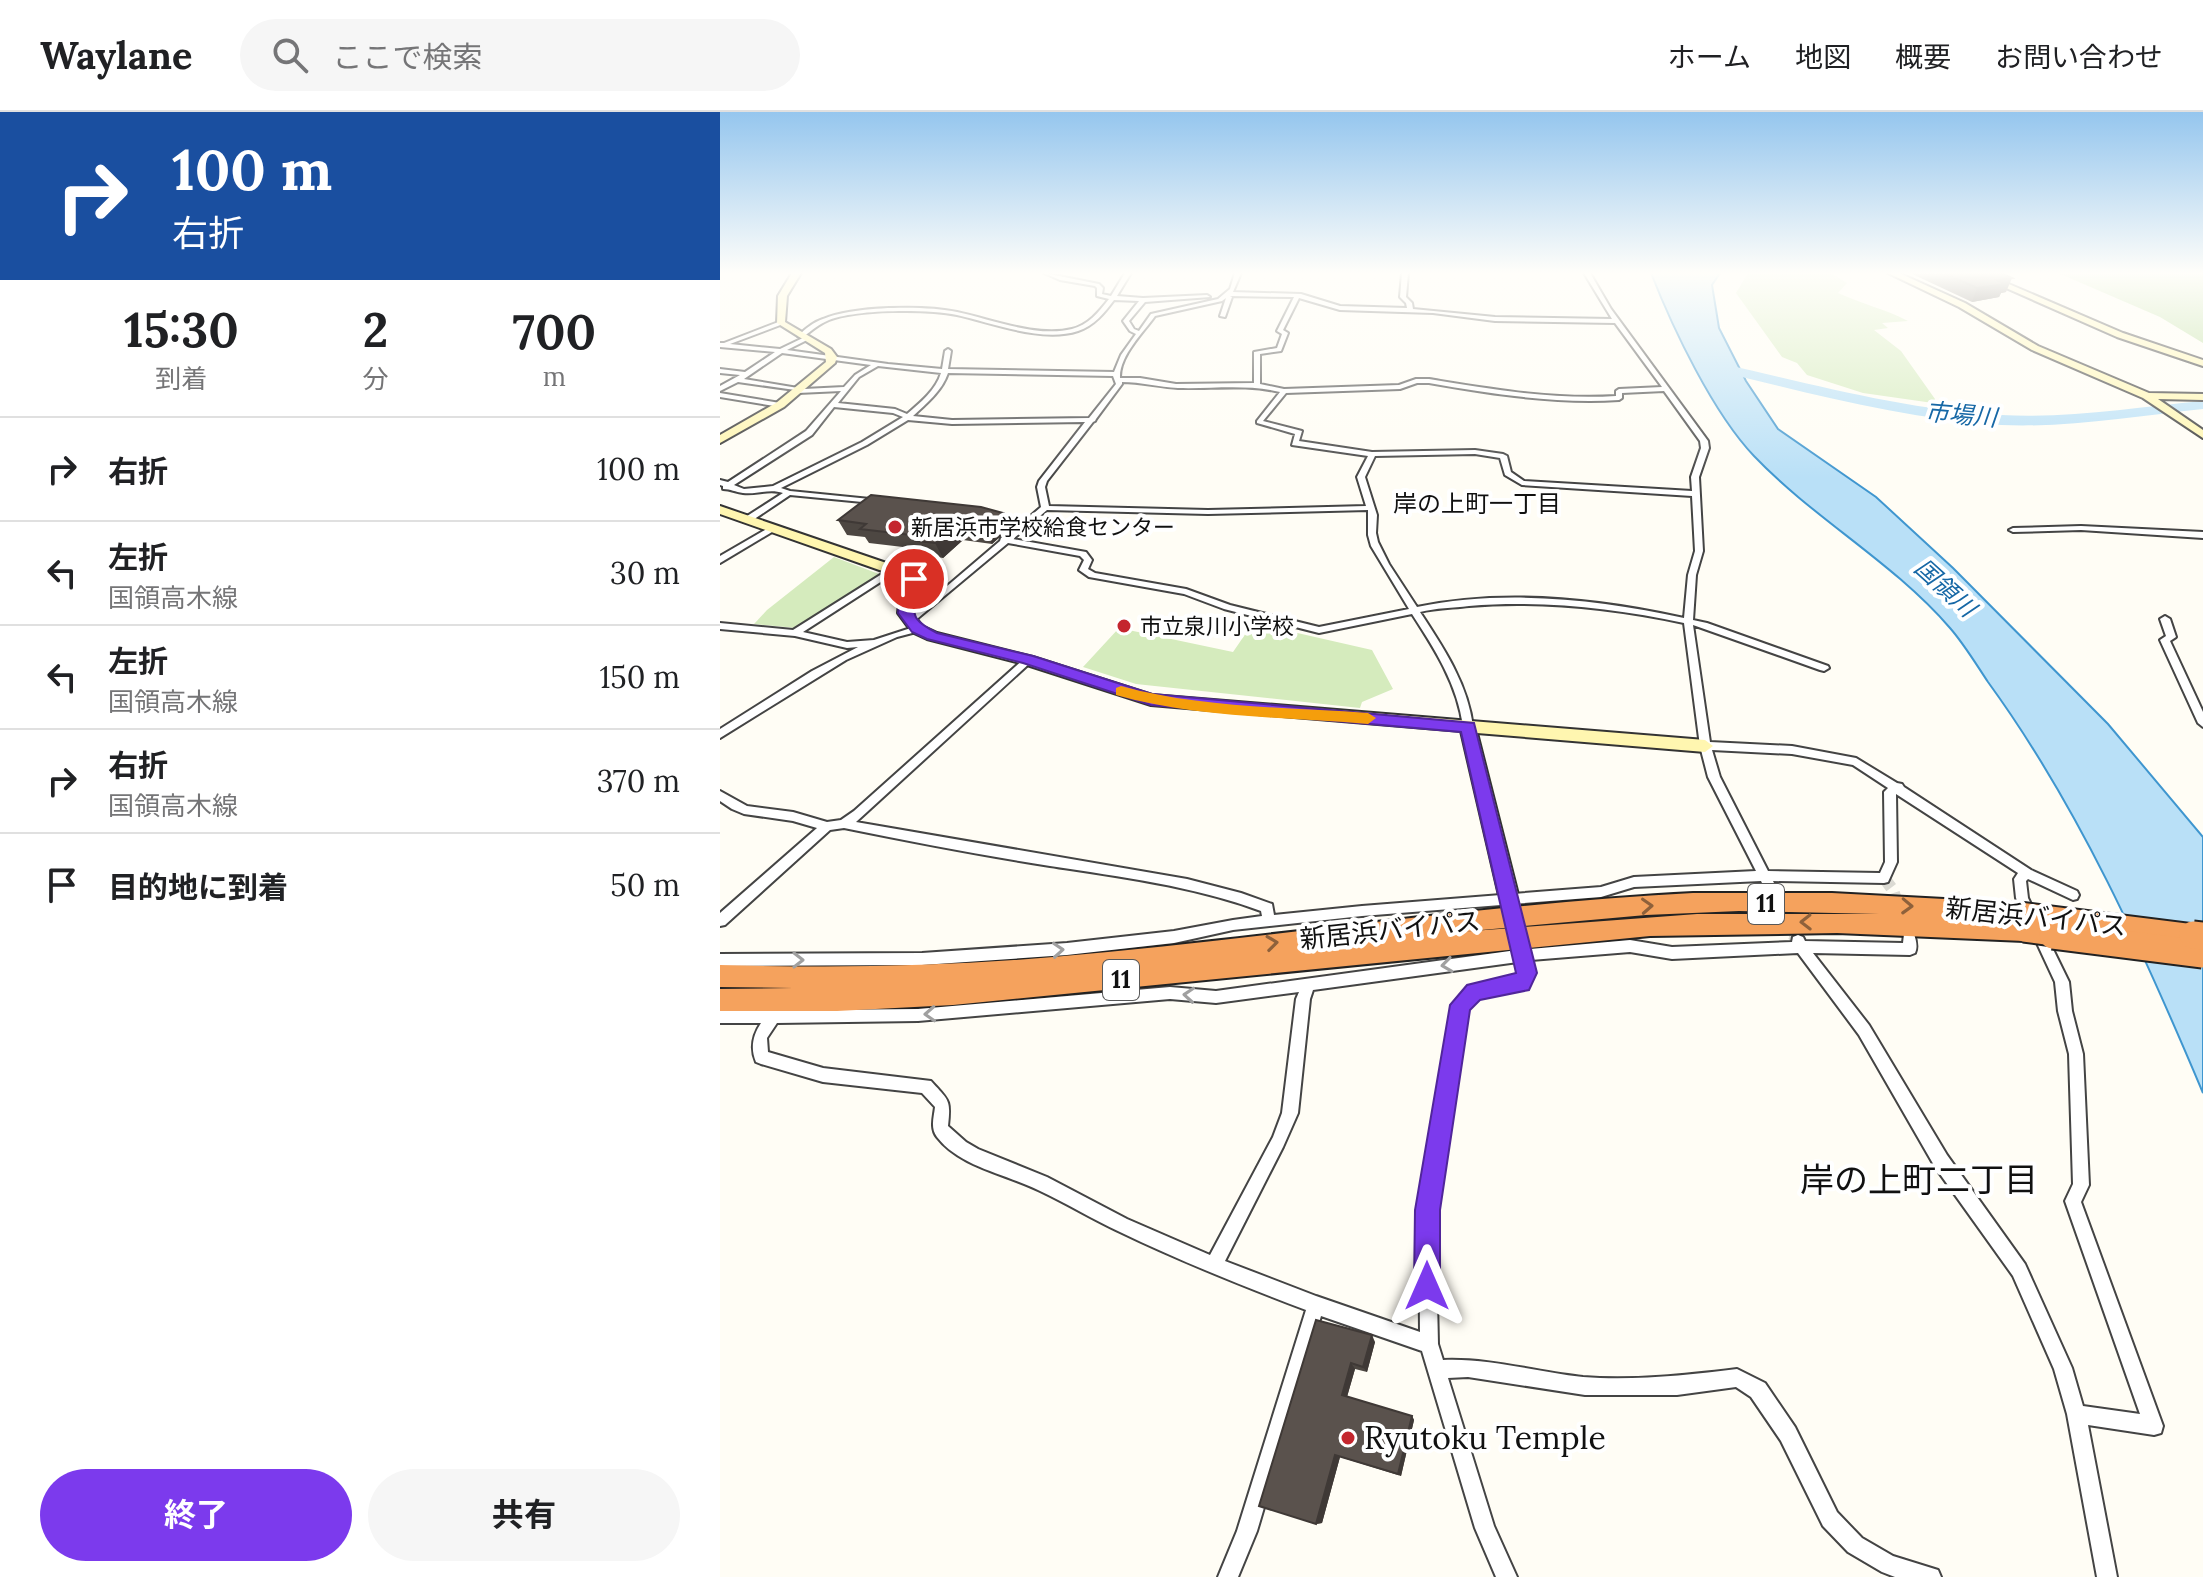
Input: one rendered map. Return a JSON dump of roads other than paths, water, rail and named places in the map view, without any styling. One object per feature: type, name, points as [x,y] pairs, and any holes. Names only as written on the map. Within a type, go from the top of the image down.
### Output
[{"type":"highway","name":"新居浜バイパス","points":[[2021,922],[2203,954]]},
{"type":"highway","name":"新居浜バイパス","points":[[720,976],[912,976],[1051,968],[1517,927],[2021,922],[2203,936]]},
{"type":"highway","name":"新居浜バイパス","points":[[720,1000],[892,998],[1040,989],[1517,927]]},
{"type":"main road","points":[[720,440],[780,405],[825,370],[832,357],[810,341]]},
{"type":"main road","points":[[2024,341],[2150,398],[2198,430]]},
{"type":"main road","points":[[2139,341],[2203,363]]},
{"type":"main road","points":[[2150,398],[2203,397]]},
{"type":"main road","points":[[720,510],[898,575],[907,591],[905,613],[913,625],[932,636],[1028,660],[1151,700],[1705,746]]},
{"type":"main road","points":[[1468,727],[1517,927]]},
{"type":"street","points":[[720,392],[796,341]]},
{"type":"street","points":[[1045,508],[1041,487],[1043,481],[1093,420],[1118,377],[1124,355],[1133,341]]},
{"type":"street","points":[[1257,385],[1257,352],[1279,350],[1282,341]]},
{"type":"street","points":[[1632,341],[1704,441],[1705,448],[1695,477],[1699,551],[1692,575],[1688,621],[1705,746],[1714,777],[1767,881]]},
{"type":"street","points":[[720,345],[779,350],[876,365],[944,371],[1118,377],[1176,386],[1257,385],[1284,391],[1400,387],[1416,381],[1429,381],[1518,394],[1601,400],[1619,398],[1619,391],[1667,389]]},
{"type":"street","points":[[723,486],[754,492],[775,488],[879,438],[926,404],[931,392],[943,380],[948,351]]},
{"type":"street","points":[[723,486],[809,433],[857,376],[876,365]]},
{"type":"street","points":[[720,371],[745,374]]},
{"type":"street","points":[[738,380],[800,390],[846,389]]},
{"type":"street","points":[[1284,391],[1259,422],[1299,433],[1295,443],[1372,454],[1475,452],[1503,456],[1507,459],[1508,473],[1522,483],[1696,494]]},
{"type":"street","points":[[720,392],[780,405]]},
{"type":"street","points":[[833,405],[895,411],[909,418],[996,423],[1093,420]]},
{"type":"street","points":[[1372,454],[1361,477],[1366,483],[1369,508],[1374,513],[1372,536],[1464,701],[1469,711],[1468,727]]},
{"type":"street","points":[[775,488],[789,493],[891,506]]},
{"type":"street","points":[[747,520],[789,493]]},
{"type":"street","points":[[720,734],[793,687],[913,625],[947,590],[1045,508],[1208,512],[1369,508]]},
{"type":"street","points":[[1010,520],[1019,527]]},
{"type":"street","points":[[2013,530],[2039,532],[2081,528],[2203,535]]},
{"type":"street","points":[[720,560],[773,529]]},
{"type":"street","points":[[1004,540],[1083,554],[1088,560],[1083,570],[1092,575],[1186,592],[1227,607],[1319,630],[1413,611],[1501,601],[1559,602],[1635,610],[1688,621],[1824,668]]},
{"type":"street","points":[[795,633],[898,575],[947,590]]},
{"type":"street","points":[[2165,619],[2171,637],[2165,640],[2203,723]]},
{"type":"street","points":[[720,626],[795,633],[847,645],[890,636]]},
{"type":"street","points":[[844,824],[1028,660]]},
{"type":"street","points":[[1705,746],[1792,750],[1832,755],[1856,762],[2027,873],[2073,895]]},
{"type":"street","points":[[720,1017],[994,1011],[1170,993],[1216,997],[1309,983],[1517,927],[1601,892],[1634,882],[1884,878],[1891,862],[1890,792],[1898,787]]},
{"type":"street","points":[[720,795],[729,804],[752,814],[788,816],[827,826],[844,824],[952,845],[1137,874],[1241,897],[1267,908],[1269,922]]},
{"type":"street","points":[[720,921],[827,826]]},
{"type":"street","points":[[2027,873],[2020,879],[2022,898],[2062,982],[2065,1011],[2076,1054],[2081,1185],[2073,1201],[2154,1426],[2076,1414]]},
{"type":"street","points":[[720,960],[937,958],[1082,948],[1269,922],[1517,927],[1672,953],[1799,944],[1910,949],[1909,938]]},
{"type":"street","points":[[1507,1577],[1485,1528],[1429,1344],[1427,1210],[1460,1005],[1475,992],[1522,984],[1526,973],[1517,927]]},
{"type":"street","points":[[1799,944],[1864,1030],[1941,1161],[2019,1270],[2063,1368],[2076,1414],[2107,1577]]},
{"type":"street","points":[[1214,1265],[1290,1113],[1303,999],[1309,983]]},
{"type":"street","points":[[772,1018],[760,1037],[761,1057],[823,1075],[926,1086],[943,1105],[940,1129],[950,1142],[1131,1229],[1214,1265],[1429,1344]]},
{"type":"street","points":[[1228,1577],[1247,1531],[1316,1305]]},
{"type":"street","points":[[1436,1369],[1468,1368],[1585,1386],[1677,1386],[1737,1378],[1758,1390],[1788,1434],[1830,1519],[1855,1545],[1889,1565],[1931,1577]]},
{"type":"water","name":"国領川","points":[[1682,341],[1726,341],[1746,381],[1778,429],[1876,497],[1953,568],[2108,724],[2203,837],[2203,1093],[2133,934],[2080,830],[2021,730],[1960,641],[1904,582],[1777,479],[1754,456],[1724,417]]},
{"type":"waterway","name":"市場川","points":[[1723,368],[1899,409],[2001,420],[2042,420],[2203,405]]},
{"type":"tunnel","points":[[1884,878],[1893,890],[1900,912]]},
{"type":"tunnel","points":[[1769,885],[1796,937]]},
{"type":"tunnel","points":[[1796,937],[1798,941]]},
{"type":"place","name":"新居浜市学校給食センター","points":[[895,527]]},
{"type":"place","name":"市立泉川小学校","points":[[1124,626]]},
{"type":"place","name":"Ryutoku Temple","points":[[1348,1438]]},
{"type":"district","name":"岸の上町一丁目","points":[[1477,504]]},
{"type":"district","name":"岸の上町二丁目","points":[[1919,1180]]}]
